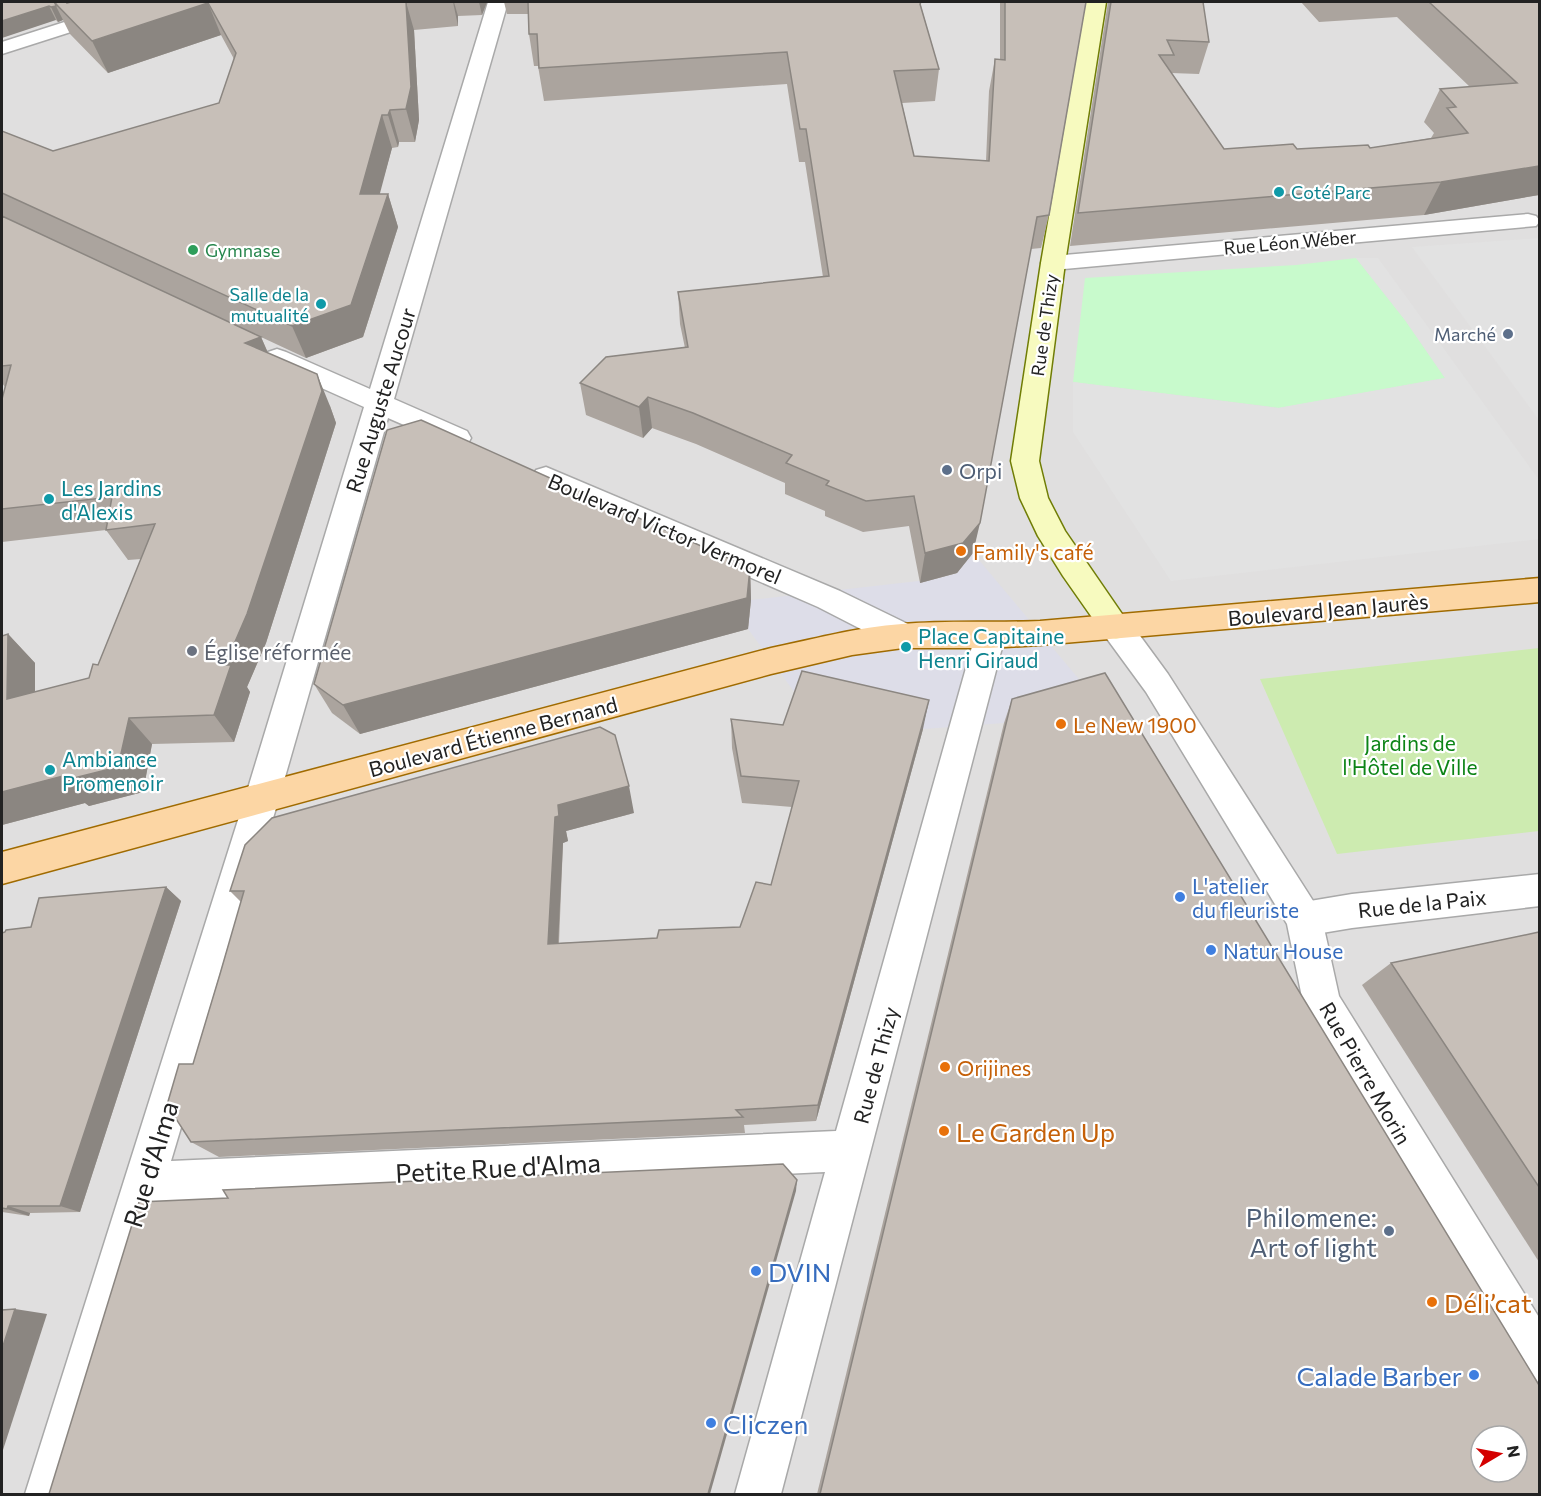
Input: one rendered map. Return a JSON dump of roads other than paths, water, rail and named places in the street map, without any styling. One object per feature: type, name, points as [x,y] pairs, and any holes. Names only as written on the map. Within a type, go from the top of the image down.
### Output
[{"type":"main road","name":"Rue de Thizy","points":[[1096,2],[1053,263],[1025,461],[1034,498],[1053,536],[1072,568],[1116,627]]},
{"type":"main road","name":"Boulevard Jean Jaurès","points":[[990,636],[1539,590]]},
{"type":"main road","name":"Boulevard Étienne Bernand","points":[[2,868],[771,662],[852,643],[903,636],[990,636]]},
{"type":"street","points":[[2,48],[145,2]]},
{"type":"street","name":"Rue Auguste Aucour","points":[[262,798],[498,2]]},
{"type":"street","name":"Rue Léon Wéber","points":[[1053,263],[1528,221]]},
{"type":"street","points":[[250,345],[481,449]]},
{"type":"street","name":"Boulevard Victor Vermorel","points":[[524,467],[829,599],[903,636]]},
{"type":"street","name":"Rue Pierre Morin","points":[[1116,627],[1157,683],[1304,920],[1322,1002],[1539,1360]]},
{"type":"street","name":"Rue de Thizy","points":[[758,1494],[990,636]]},
{"type":"street","name":"Rue d'Alma","points":[[48,1494],[262,798]]},
{"type":"street","name":"Rue de la Paix","points":[[1304,920],[1352,911],[1539,890]]},
{"type":"street","name":"Petite Rue d'Alma","points":[[144,1183],[852,1150]]},
{"type":"place","name":"Coté Parc","points":[[1279,192]]},
{"type":"place","name":"Gymnase","points":[[193,250]]},
{"type":"place","name":"Salle de la mutualité","points":[[321,304]]},
{"type":"place","name":"Marché","points":[[1508,334]]},
{"type":"place","name":"Orpi","points":[[947,470]]},
{"type":"place","name":"Les Jardins d'Alexis","points":[[49,499]]},
{"type":"place","name":"Family's café","points":[[961,551]]},
{"type":"place","name":"Place Capitaine Henri Giraud","points":[[906,647]]},
{"type":"place","name":"Église réformée","points":[[192,651]]},
{"type":"place","name":"Le New 1900","points":[[1061,724]]},
{"type":"place","name":"Ambiance Promenoir","points":[[50,770]]},
{"type":"place","name":"L'atelier du fleuriste","points":[[1180,897]]},
{"type":"place","name":"Natur House","points":[[1211,950]]},
{"type":"place","name":"Orijines","points":[[945,1067]]},
{"type":"place","name":"Le Garden Up","points":[[944,1131]]},
{"type":"place","name":"Philomene: Art of light","points":[[1389,1231]]},
{"type":"place","name":"DVIN","points":[[756,1271]]},
{"type":"place","name":"Déli’cat","points":[[1432,1302]]},
{"type":"place","name":"Calade Barber","points":[[1474,1375]]},
{"type":"place","name":"Cliczen","points":[[711,1423]]},
{"type":"park label","name":"Jardins de l'Hôtel de Ville","points":[[1410,754]]}]
